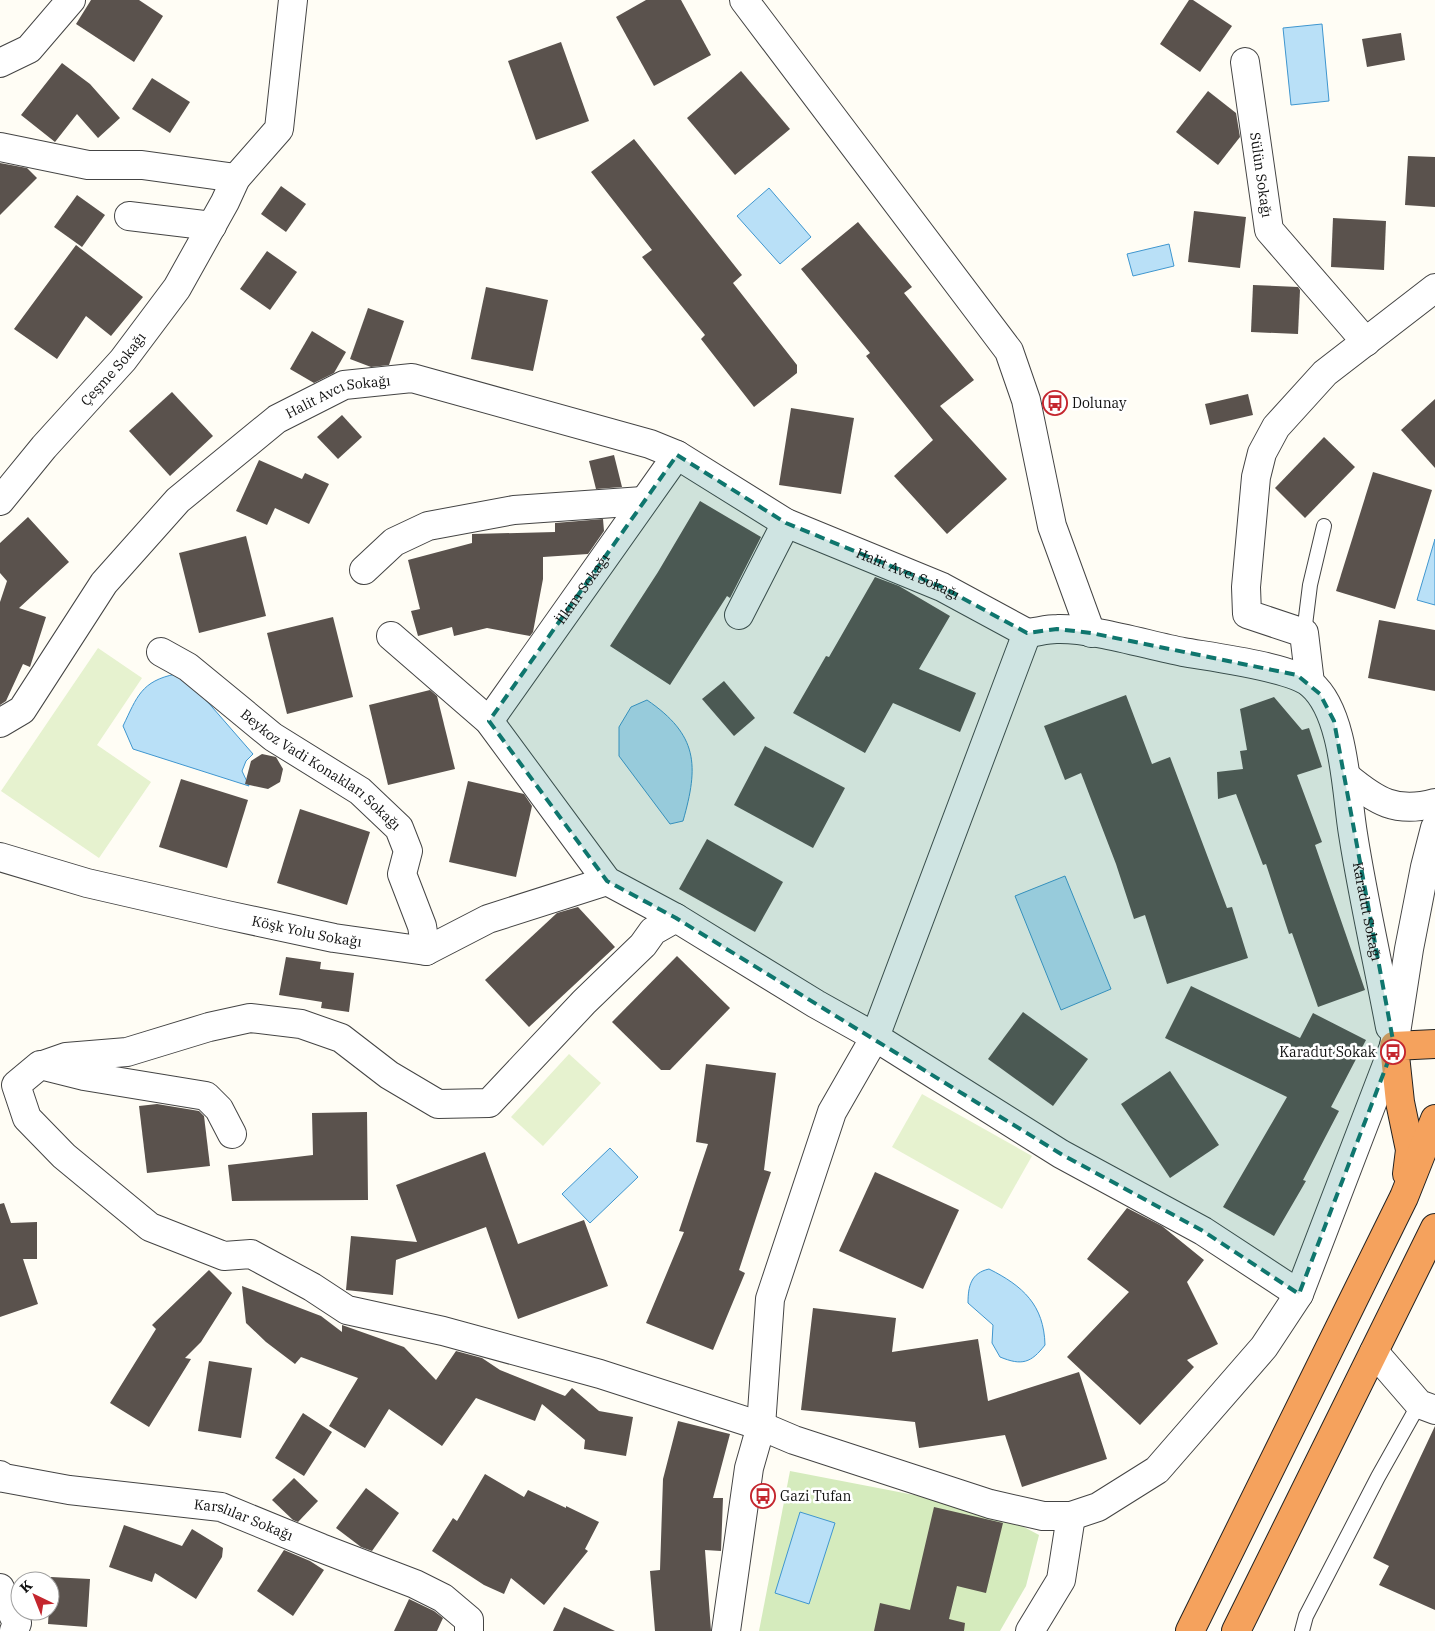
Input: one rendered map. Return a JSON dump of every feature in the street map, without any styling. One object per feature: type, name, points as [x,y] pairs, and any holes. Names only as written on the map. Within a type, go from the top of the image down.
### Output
[{"type":"highway","points":[[1404,1198],[1410,1150],[1394,1046],[1435,1044]]},
{"type":"highway","points":[[1190,1631],[1404,1198],[1435,1119]]},
{"type":"highway","points":[[1236,1631],[1435,1228]]},
{"type":"street","points":[[0,63],[29,49],[71,0]]},
{"type":"street","name":"Çeşme Sokağı","points":[[0,501],[44,447],[123,360],[177,288],[212,226],[236,178],[279,129],[293,0]]},
{"type":"street","points":[[744,0],[1009,351],[1026,400],[1052,526],[1091,633]]},
{"type":"street","name":"Sülün Sokağı","points":[[1245,62],[1269,230],[1366,342]]},
{"type":"street","points":[[0,147],[88,165],[142,165],[236,178]]},
{"type":"street","points":[[128,216],[212,226]]},
{"type":"street","points":[[1310,683],[1304,633],[1247,614],[1246,587],[1256,477],[1262,453],[1276,427],[1324,373],[1435,288]]},
{"type":"street","name":"Halit Avcı Sokağı","points":[[0,723],[22,710],[104,583],[178,500],[277,419],[344,386],[412,378],[650,444],[677,455],[786,523],[942,587],[1027,633]]},
{"type":"street","name":"İlkim Sokağı","points":[[489,721],[677,455]]},
{"type":"street","points":[[364,570],[394,542],[428,526],[514,510],[643,501]]},
{"type":"street","points":[[740,615],[786,523]]},
{"type":"street","points":[[726,1631],[749,1468],[761,1426],[770,1300],[832,1112],[875,1037],[1027,633],[1057,629],[1091,633],[1266,668],[1297,676],[1310,683]]},
{"type":"street","points":[[392,636],[489,721],[607,881],[676,918],[816,1004],[875,1037],[1061,1154],[1203,1231],[1299,1294]]},
{"type":"street","name":"Beykoz Vadi Konakları Sokağı","points":[[160,652],[188,667],[273,737],[360,791],[399,828],[408,851],[402,874],[422,926],[426,951]]},
{"type":"street","name":"Karadut Sokağı","points":[[1310,683],[1320,694],[1334,721],[1347,777],[1353,833],[1394,1046]]},
{"type":"street","points":[[1347,777],[1373,799],[1416,808],[1435,803]]},
{"type":"street","points":[[676,918],[653,931],[643,946],[584,1002],[489,1103],[438,1104],[389,1075],[341,1038],[301,1024],[250,1018],[209,1026],[127,1052],[66,1058],[40,1066],[16,1085],[27,1118],[64,1156],[150,1227],[224,1256],[251,1254],[312,1287],[346,1310],[442,1331],[600,1374],[761,1426],[794,1440],[990,1504],[1043,1516],[1070,1516],[1098,1506],[1157,1470],[1264,1347],[1299,1294],[1394,1046],[1416,912],[1435,828]]},
{"type":"street","name":"Köşk Yolu Sokağı","points":[[0,857],[87,882],[222,914],[334,938],[426,951]]},
{"type":"street","points":[[426,951],[488,919],[607,881]]},
{"type":"street","points":[[40,1066],[84,1076],[206,1096],[219,1109],[232,1134]]},
{"type":"street","points":[[1374,1352],[1427,1407]]},
{"type":"street","name":"Karslılar Sokağı","points":[[0,1475],[4,1478],[69,1490],[221,1506],[321,1548],[415,1584],[443,1598],[469,1625]]},
{"type":"street","points":[[1030,1631],[1061,1580],[1070,1516]]},
{"type":"street","points":[[0,1588],[17,1623],[14,1631]]},
{"type":"lane","points":[[1304,633],[1310,585],[1324,526]]},
{"type":"lane","points":[[1302,1631],[1306,1616],[1378,1477],[1427,1407]]},
{"type":"highlighted area","points":[[677,455],[786,523],[942,587],[1027,633],[1057,629],[1091,633],[1297,675],[1320,694],[1334,721],[1394,1046],[1299,1294],[1203,1231],[1061,1154],[676,918],[607,881],[489,721]]},
{"type":"green space","points":[[98,648],[142,678],[97,745],[151,782],[99,858],[1,791]]},
{"type":"green space","points":[[569,1054],[601,1083],[543,1146],[511,1117]]},
{"type":"green space","points":[[922,1094],[1032,1156],[1002,1209],[892,1147]]},
{"type":"green space","points":[[790,1471],[992,1510],[1039,1535],[1026,1586],[1000,1631],[759,1631]]},
{"type":"water","points":[[1322,24],[1329,101],[1291,105],[1283,28]]},
{"type":"water","points":[[769,188],[811,237],[780,264],[737,216]]},
{"type":"water","points":[[1169,244],[1174,266],[1133,276],[1127,254]]},
{"type":"water","points":[[1435,539],[1435,605],[1417,600]]},
{"type":"water","points":[[176,674],[199,692],[253,754],[246,761],[242,771],[249,786],[133,749],[123,726],[132,707],[148,686],[164,677]]},
{"type":"water","points":[[647,700],[664,713],[676,726],[685,739],[690,753],[692,767],[691,783],[683,821],[670,824],[619,756],[619,727],[631,707]]},
{"type":"water","points":[[1065,876],[1111,989],[1061,1010],[1015,896]]},
{"type":"water","points":[[610,1148],[638,1177],[590,1223],[562,1194]]},
{"type":"water","points":[[989,1269],[1012,1282],[1021,1290],[1036,1308],[1041,1319],[1045,1345],[1035,1356],[1026,1361],[1020,1362],[1000,1357],[992,1343],[993,1325],[968,1303],[970,1286],[974,1277]]},
{"type":"water","points":[[800,1512],[835,1523],[809,1604],[775,1593]]},
{"type":"building","points":[[91,0],[139,0],[163,16],[134,62],[76,24]]},
{"type":"building","points":[[646,0],[681,0],[711,55],[654,86],[616,17]]},
{"type":"building","points":[[1189,0],[1193,0],[1232,26],[1200,72],[1160,44]]},
{"type":"building","points":[[1401,33],[1405,60],[1367,67],[1362,39]]},
{"type":"building","points":[[561,42],[589,121],[536,140],[508,61]]},
{"type":"building","points":[[62,63],[90,84],[120,118],[98,138],[77,114],[55,142],[21,115]]},
{"type":"building","points":[[741,71],[790,129],[735,175],[687,118]]},
{"type":"building","points":[[152,78],[190,102],[170,133],[132,109]]},
{"type":"building","points":[[1208,91],[1236,113],[1240,137],[1218,165],[1176,132]]},
{"type":"building","points":[[634,139],[742,275],[733,283],[797,365],[797,373],[754,407],[701,339],[705,335],[642,257],[652,250],[591,172]]},
{"type":"building","points":[[1408,156],[1435,157],[1435,207],[1405,205]]},
{"type":"building","points":[[0,163],[27,168],[37,178],[0,215]]},
{"type":"building","points":[[281,186],[306,204],[286,232],[261,214]]},
{"type":"building","points":[[77,195],[105,215],[82,247],[54,227]]},
{"type":"building","points":[[1194,211],[1246,217],[1240,268],[1188,262]]},
{"type":"building","points":[[1333,218],[1386,221],[1384,270],[1331,267]]},
{"type":"building","points":[[858,222],[912,287],[904,293],[974,380],[940,406],[1007,479],[947,534],[894,476],[933,440],[866,356],[870,353],[801,269]]},
{"type":"building","points":[[76,245],[143,297],[111,336],[86,316],[57,359],[14,329]]},
{"type":"building","points":[[267,251],[297,272],[270,310],[240,289]]},
{"type":"building","points":[[1253,285],[1298,287],[1300,290],[1298,334],[1251,332]]},
{"type":"building","points":[[486,287],[548,300],[533,371],[471,359]]},
{"type":"building","points":[[368,308],[404,321],[389,365],[371,367],[350,359]]},
{"type":"building","points":[[312,331],[346,352],[334,373],[314,383],[290,369]]},
{"type":"building","points":[[172,392],[213,436],[170,476],[129,431]]},
{"type":"building","points":[[1248,394],[1253,415],[1210,425],[1205,404]]},
{"type":"building","points":[[1435,399],[1435,468],[1401,430]]},
{"type":"building","points":[[791,408],[854,418],[841,494],[779,485]]},
{"type":"building","points":[[342,415],[362,437],[338,459],[317,437]]},
{"type":"building","points":[[1324,437],[1355,467],[1305,518],[1275,488]]},
{"type":"building","points":[[614,455],[622,487],[596,489],[589,461]]},
{"type":"building","points":[[259,460],[302,479],[305,473],[329,484],[309,524],[275,508],[267,525],[236,511]]},
{"type":"building","points":[[1373,472],[1432,490],[1395,609],[1336,591]]},
{"type":"building","points":[[700,501],[761,537],[730,598],[727,596],[670,685],[610,646],[658,572]]},
{"type":"building","points":[[28,517],[69,562],[19,608],[46,617],[30,667],[23,664],[6,701],[0,705],[0,602],[7,581],[0,573],[0,543]]},
{"type":"building","points":[[603,519],[604,531],[588,554],[543,557],[543,579],[533,632],[530,636],[487,628],[454,636],[452,627],[418,636],[411,611],[420,609],[408,560],[472,543],[472,534],[555,532],[555,523]]},
{"type":"building","points":[[246,536],[266,616],[199,633],[179,553]]},
{"type":"building","points":[[875,577],[899,586],[950,616],[919,669],[976,693],[960,732],[893,703],[865,753],[793,713],[826,656],[829,657]]},
{"type":"building","points":[[333,617],[353,697],[287,714],[267,633]]},
{"type":"building","points":[[1379,620],[1435,630],[1435,691],[1368,678]]},
{"type":"building","points":[[724,681],[755,718],[734,736],[702,699]]},
{"type":"building","points":[[430,690],[437,696],[455,769],[388,785],[369,705]]},
{"type":"building","points":[[1126,695],[1152,764],[1170,757],[1227,908],[1232,907],[1248,958],[1167,984],[1145,915],[1134,919],[1116,864],[1081,773],[1065,780],[1044,726]]},
{"type":"building","points":[[1274,697],[1302,730],[1309,728],[1322,767],[1297,775],[1322,842],[1315,845],[1365,990],[1318,1007],[1292,933],[1289,934],[1266,864],[1263,865],[1236,794],[1218,799],[1217,772],[1243,769],[1240,751],[1247,750],[1240,709]]},
{"type":"building","points":[[765,746],[845,788],[813,848],[734,805]]},
{"type":"building","points":[[262,754],[276,757],[283,769],[280,782],[268,789],[245,784],[251,761]]},
{"type":"building","points":[[181,779],[248,800],[227,868],[159,847]]},
{"type":"building","points":[[468,781],[524,794],[532,806],[516,877],[449,862]]},
{"type":"building","points":[[300,809],[370,832],[347,905],[277,883]]},
{"type":"building","points":[[707,839],[783,882],[755,932],[679,889]]},
{"type":"building","points":[[578,907],[615,947],[529,1027],[485,980],[557,913]]},
{"type":"building","points":[[677,956],[730,1008],[670,1070],[661,1070],[612,1022]]},
{"type":"building","points":[[286,957],[321,962],[320,969],[354,973],[349,1012],[321,1008],[322,1002],[279,995]]},
{"type":"building","points":[[1191,986],[1300,1038],[1313,1013],[1366,1040],[1331,1107],[1339,1111],[1303,1180],[1306,1181],[1274,1236],[1223,1207],[1287,1097],[1165,1038]]},
{"type":"building","points":[[1023,1012],[1088,1059],[1053,1106],[988,1059]]},
{"type":"building","points":[[706,1064],[776,1073],[764,1170],[771,1172],[739,1270],[745,1273],[713,1350],[646,1323],[684,1232],[679,1231],[708,1144],[696,1142]]},
{"type":"building","points":[[1170,1071],[1219,1145],[1170,1178],[1121,1104]]},
{"type":"building","points":[[157,1104],[199,1111],[204,1116],[210,1166],[147,1173],[139,1106]]},
{"type":"building","points":[[367,1112],[368,1200],[232,1201],[228,1165],[313,1155],[312,1113]]},
{"type":"building","points":[[485,1152],[518,1244],[584,1220],[608,1286],[518,1319],[486,1227],[396,1260],[393,1295],[346,1290],[351,1236],[417,1242],[396,1185]]},
{"type":"building","points":[[875,1172],[959,1210],[923,1289],[839,1251]]},
{"type":"building","points":[[4,1203],[11,1223],[37,1222],[37,1259],[23,1259],[38,1304],[0,1317],[0,1204]]},
{"type":"building","points":[[1127,1208],[1162,1226],[1204,1260],[1187,1282],[1218,1344],[1187,1360],[1194,1367],[1140,1425],[1067,1357],[1129,1292],[1087,1259]]},
{"type":"building","points":[[209,1270],[232,1293],[201,1342],[185,1358],[191,1359],[149,1427],[110,1403],[156,1329],[152,1325]]},
{"type":"building","points":[[242,1286],[321,1316],[342,1332],[342,1325],[404,1347],[436,1380],[456,1351],[482,1358],[500,1370],[565,1396],[572,1388],[599,1411],[633,1417],[626,1456],[584,1449],[585,1440],[542,1404],[535,1421],[476,1398],[442,1446],[389,1409],[365,1448],[329,1426],[358,1378],[301,1357],[295,1364],[266,1342],[246,1323]]},
{"type":"building","points":[[813,1308],[896,1318],[892,1352],[978,1339],[988,1401],[1079,1372],[1107,1459],[1022,1487],[1005,1435],[919,1448],[915,1422],[801,1410]]},
{"type":"building","points":[[209,1361],[252,1368],[241,1438],[198,1431]]},
{"type":"building","points":[[303,1413],[332,1432],[304,1476],[275,1458]]},
{"type":"building","points":[[678,1421],[730,1434],[713,1498],[723,1498],[721,1551],[705,1550],[711,1631],[655,1631],[650,1571],[660,1570],[663,1479]]},
{"type":"building","points":[[1435,1426],[1435,1610],[1379,1585],[1389,1566],[1373,1558]]},
{"type":"building","points":[[485,1474],[524,1497],[528,1490],[599,1522],[585,1549],[588,1551],[544,1605],[511,1578],[504,1594],[484,1585],[432,1551],[453,1518],[457,1521]]},
{"type":"building","points":[[294,1478],[318,1501],[298,1522],[293,1520],[272,1500]]},
{"type":"building","points":[[366,1488],[399,1513],[372,1551],[361,1547],[336,1528]]},
{"type":"building","points":[[934,1507],[1003,1523],[986,1593],[957,1586],[949,1619],[965,1623],[964,1631],[874,1631],[880,1603],[910,1610]]},
{"type":"building","points":[[124,1525],[182,1546],[192,1529],[223,1548],[222,1557],[196,1599],[155,1573],[152,1582],[109,1567]]},
{"type":"building","points":[[284,1550],[310,1561],[324,1570],[293,1616],[257,1591]]},
{"type":"building","points":[[60,1577],[90,1579],[87,1627],[48,1624],[48,1621],[60,1621]]},
{"type":"building","points":[[409,1599],[434,1611],[443,1618],[437,1631],[394,1631]]},
{"type":"building","points":[[564,1607],[615,1631],[553,1631]]},
{"type":"place","name":"Dolunay","points":[[1055,403]]},
{"type":"place","name":"Karadut Sokak","points":[[1393,1052]]},
{"type":"place","name":"Gazi Tufan","points":[[763,1496]]}]
